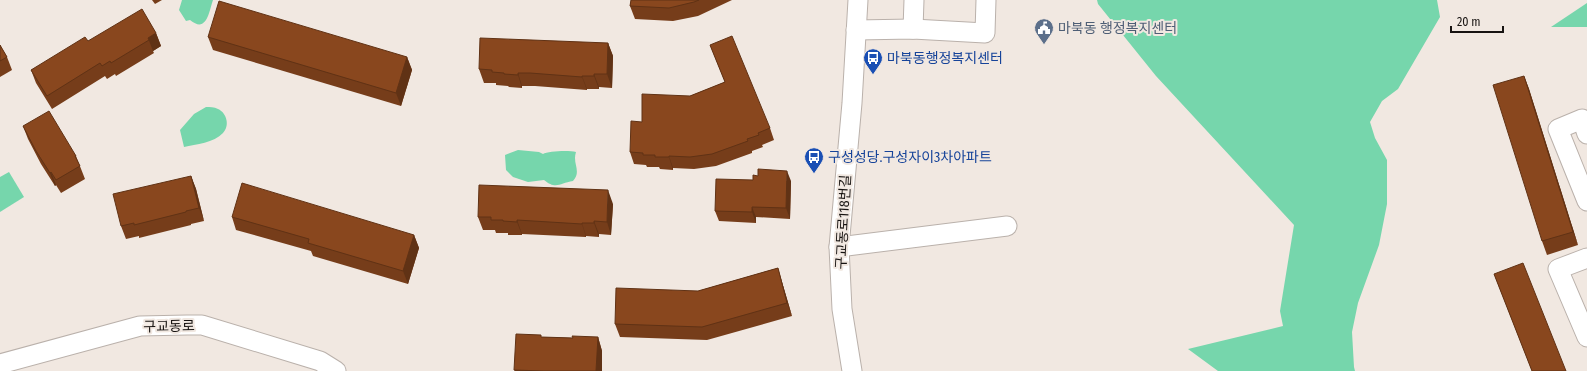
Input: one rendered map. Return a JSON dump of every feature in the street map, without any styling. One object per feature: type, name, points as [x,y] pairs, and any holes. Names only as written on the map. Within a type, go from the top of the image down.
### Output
[{"type":"street","name":"구교동로118번길","points":[[852,371],[842,309],[839,247],[852,103],[858,0]]},
{"type":"street","points":[[913,28],[914,0]]},
{"type":"street","points":[[856,30],[913,28],[985,33],[986,0]]},
{"type":"street","points":[[1587,134],[1582,119],[1558,129],[1587,201]]},
{"type":"street","points":[[839,247],[1007,226]]},
{"type":"street","points":[[1587,258],[1558,269],[1587,337]]},
{"type":"street","name":"구교동로","points":[[0,364],[140,326],[202,325],[320,361],[336,371]]},
{"type":"green space","points":[[182,0],[213,0],[204,23],[196,24],[190,20],[186,21],[179,10]]},
{"type":"green space","points":[[1097,0],[1437,0],[1440,17],[1398,89],[1382,101],[1370,122],[1375,138],[1387,160],[1387,204],[1379,245],[1358,303],[1352,332],[1355,371],[1218,371],[1188,349],[1283,326],[1280,311],[1294,225],[1156,76],[1098,4]]},
{"type":"green space","points":[[1587,3],[1587,27],[1551,27]]},
{"type":"green space","points":[[206,107],[216,108],[224,113],[227,123],[225,130],[215,139],[184,147],[180,130],[194,114]]},
{"type":"green space","points":[[518,150],[539,152],[543,154],[559,151],[576,152],[576,177],[573,181],[552,185],[544,180],[528,182],[513,177],[506,170],[505,155]]},
{"type":"green space","points":[[9,172],[24,197],[0,212],[0,177]]},
{"type":"building","points":[[631,0],[699,0],[669,8],[630,6]]},
{"type":"building","points":[[219,1],[407,57],[396,93],[208,37]]},
{"type":"building","points":[[142,9],[156,33],[148,38],[149,40],[111,63],[110,61],[102,66],[100,63],[47,96],[31,70],[85,37],[88,41]]},
{"type":"building","points":[[732,36],[770,128],[758,133],[759,135],[747,139],[748,141],[712,154],[690,157],[655,157],[655,155],[643,155],[643,153],[630,152],[631,121],[642,122],[642,94],[690,96],[725,82],[710,45]]},
{"type":"building","points":[[480,38],[608,43],[607,74],[594,74],[594,76],[582,77],[530,73],[518,73],[518,75],[479,69]]},
{"type":"building","points":[[0,45],[7,57],[0,61]]},
{"type":"building","points":[[1524,76],[1573,232],[1542,241],[1493,85]]},
{"type":"building","points":[[49,111],[76,156],[80,166],[56,180],[36,151],[23,126]]},
{"type":"building","points":[[758,169],[787,171],[786,208],[752,207],[752,212],[715,211],[716,179],[753,180],[753,175],[758,176]]},
{"type":"building","points":[[191,176],[199,208],[134,225],[134,223],[121,226],[113,194]]},
{"type":"building","points":[[242,183],[414,235],[403,271],[308,243],[309,239],[232,217]]},
{"type":"building","points":[[479,185],[608,190],[607,222],[594,221],[594,223],[582,224],[517,220],[517,222],[491,220],[491,217],[478,217]]},
{"type":"building","points":[[1523,263],[1566,371],[1532,371],[1494,274]]},
{"type":"building","points":[[778,268],[787,303],[702,327],[615,324],[616,288],[698,291]]},
{"type":"building","points":[[516,334],[541,335],[541,337],[598,337],[596,371],[514,370]]},
{"type":"place","name":"마북동 행정복지센터","points":[[1044,45]]},
{"type":"place","name":"마북동행정복지센터","points":[[873,75]]},
{"type":"place","name":"구성성당.구성자이3차아파트","points":[[814,174]]}]
